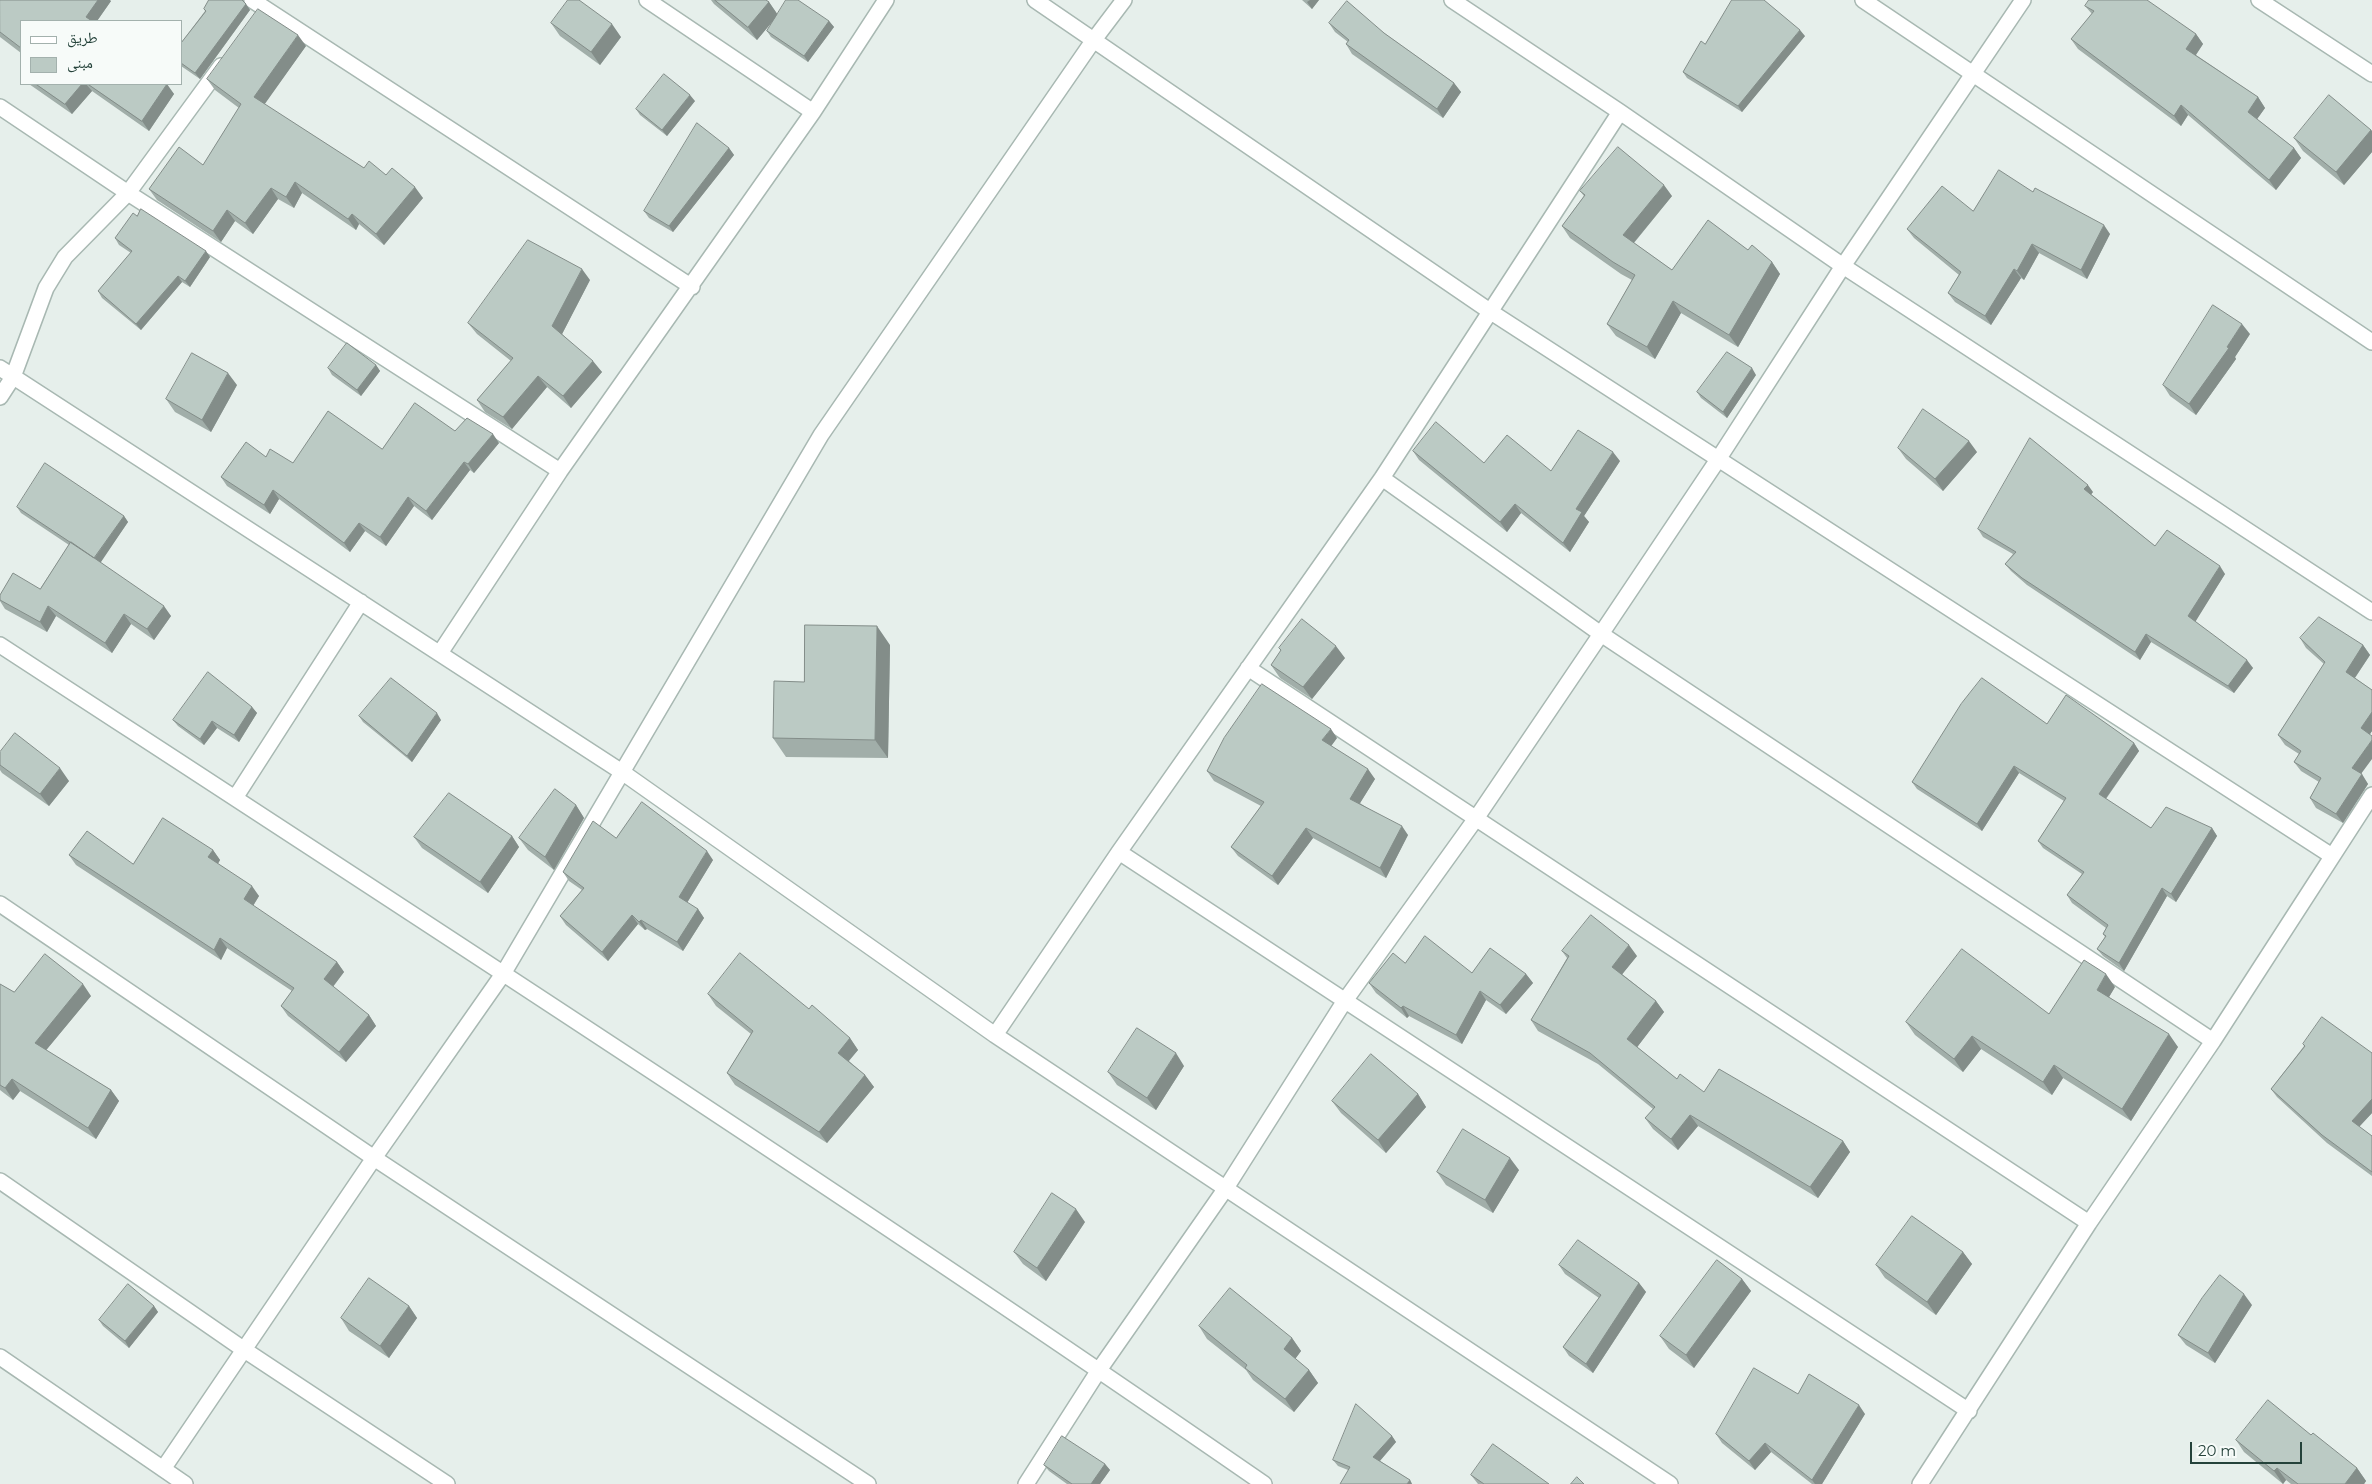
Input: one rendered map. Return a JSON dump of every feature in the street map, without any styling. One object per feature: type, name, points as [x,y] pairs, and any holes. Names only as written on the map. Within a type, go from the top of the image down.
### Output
[{"type":"street","points":[[647,0],[813,112]]},
{"type":"street","points":[[440,653],[560,471],[813,112],[886,0]]},
{"type":"street","points":[[1035,0],[1491,312],[2332,856]]},
{"type":"street","points":[[163,1469],[374,1158],[503,974],[821,435],[1093,41],[1124,0]]},
{"type":"street","points":[[1452,0],[1620,112],[1843,266],[2372,612]]},
{"type":"street","points":[[1862,0],[2372,342]]},
{"type":"street","points":[[1026,1484],[1099,1370],[1226,1188],[1344,1002],[1476,817],[1601,634],[1719,458],[1843,266],[2024,0]]},
{"type":"street","points":[[2260,0],[2372,74]]},
{"type":"street","points":[[253,23],[262,2],[692,286]]},
{"type":"street","points":[[0,397],[14,377],[46,288],[65,258],[128,193],[230,54]]},
{"type":"street","points":[[0,107],[128,193],[560,471]]},
{"type":"street","points":[[996,1035],[1119,852],[1382,478],[1620,112]]},
{"type":"street","points":[[0,368],[622,772],[996,1035],[1670,1484]]},
{"type":"street","points":[[1382,478],[1601,634],[2213,1041]]},
{"type":"street","points":[[234,798],[361,602]]},
{"type":"street","points":[[0,645],[503,974],[1099,1370],[1264,1484]]},
{"type":"street","points":[[1248,668],[2089,1223]]},
{"type":"street","points":[[1920,1484],[2089,1223],[2213,1041],[2372,795]]},
{"type":"street","points":[[1119,852],[1344,1002],[1969,1411]]},
{"type":"street","points":[[0,904],[374,1158],[868,1484]]},
{"type":"street","points":[[0,1181],[243,1349],[447,1484]]},
{"type":"street","points":[[0,1357],[185,1484]]},
{"type":"building","points":[[0,0],[98,0],[86,17],[90,20],[20,20],[20,47],[0,32]]},
{"type":"building","points":[[209,0],[242,0],[246,4],[195,73],[182,64],[182,42],[206,11],[204,9]]},
{"type":"building","points":[[568,0],[579,0],[612,24],[591,52],[551,23]]},
{"type":"building","points":[[715,0],[766,0],[769,2],[748,27]]},
{"type":"building","points":[[786,0],[798,0],[829,21],[804,56],[767,31]]},
{"type":"building","points":[[1732,0],[1764,0],[1800,30],[1738,106],[1683,72],[1701,41],[1705,44]]},
{"type":"building","points":[[2089,0],[2147,0],[2196,34],[2186,49],[2258,97],[2248,112],[2294,148],[2269,180],[2181,105],[2174,116],[2071,39],[2094,11],[2085,6]]},
{"type":"building","points":[[1347,1],[1384,33],[1454,83],[1437,109],[1346,44],[1349,40],[1329,23]]},
{"type":"building","points":[[258,9],[298,35],[254,97],[364,168],[369,161],[386,175],[392,168],[415,187],[376,234],[352,214],[348,219],[295,182],[286,197],[271,188],[245,223],[227,210],[213,231],[149,189],[179,147],[203,165],[241,104],[207,79]]},
{"type":"building","points":[[664,74],[690,95],[662,130],[636,109]]},
{"type":"building","points":[[37,85],[81,85],[65,104]]},
{"type":"building","points":[[89,85],[166,85],[142,121]]},
{"type":"building","points":[[2329,95],[2371,130],[2336,172],[2294,138]]},
{"type":"building","points":[[697,123],[729,148],[669,226],[644,211]]},
{"type":"building","points":[[1618,147],[1664,185],[1623,235],[1672,270],[1708,220],[1748,250],[1752,245],[1772,262],[1729,335],[1673,301],[1647,347],[1607,324],[1635,275],[1562,226],[1585,195],[1580,191]]},
{"type":"building","points":[[1999,170],[2033,192],[2035,188],[2104,225],[2081,270],[2032,244],[2017,271],[2014,269],[1985,316],[1948,293],[1961,272],[1907,229],[1942,186],[1973,211]]},
{"type":"building","points":[[141,209],[206,251],[185,281],[178,276],[136,324],[98,291],[132,251],[115,238],[133,213],[137,216]]},
{"type":"building","points":[[528,240],[582,269],[552,326],[593,361],[563,396],[538,376],[503,417],[477,400],[513,358],[468,323]]},
{"type":"building","points":[[2213,305],[2242,324],[2227,347],[2229,348],[2189,404],[2163,385]]},
{"type":"building","points":[[347,343],[376,365],[357,390],[328,368]]},
{"type":"building","points":[[1727,352],[1752,368],[1723,412],[1697,392]]},
{"type":"building","points":[[192,353],[228,373],[202,420],[166,399]]},
{"type":"building","points":[[415,403],[455,431],[467,418],[493,434],[468,464],[464,462],[426,511],[408,497],[380,537],[359,523],[344,543],[273,490],[264,505],[221,477],[246,442],[266,457],[270,449],[293,463],[328,411],[382,449]]},
{"type":"building","points":[[1923,409],[1969,441],[1935,479],[1898,448]]},
{"type":"building","points":[[1436,422],[1484,463],[1507,435],[1551,471],[1578,430],[1613,452],[1576,509],[1582,512],[1563,543],[1515,504],[1500,522],[1413,451]]},
{"type":"building","points":[[2030,438],[2088,485],[2084,489],[2155,546],[2167,530],[2220,566],[2188,616],[2247,660],[2228,686],[2146,634],[2135,652],[2022,578],[2005,564],[2016,552],[1978,529]]},
{"type":"building","points":[[45,463],[124,516],[94,558],[17,507]]},
{"type":"building","points":[[71,542],[164,606],[147,629],[124,614],[105,643],[48,606],[40,622],[0,600],[0,595],[13,573],[40,589]]},
{"type":"building","points":[[2319,617],[2363,645],[2346,672],[2372,690],[2372,712],[2361,728],[2372,736],[2372,740],[2352,768],[2362,774],[2336,814],[2310,798],[2321,778],[2294,762],[2301,751],[2278,735],[2325,662],[2300,638]]},
{"type":"building","points":[[1302,619],[1336,646],[1303,687],[1271,665],[1281,650],[1279,648]]},
{"type":"building","points":[[805,625],[877,626],[875,740],[773,738],[774,681],[804,682]]},
{"type":"building","points":[[208,672],[252,707],[234,735],[212,721],[200,739],[173,720]]},
{"type":"building","points":[[391,678],[437,713],[407,756],[359,716]]},
{"type":"building","points":[[1982,678],[2047,724],[2066,695],[2134,743],[2099,794],[2151,828],[2166,807],[2212,828],[2171,894],[2162,888],[2119,963],[2097,949],[2106,936],[2103,934],[2108,925],[2067,895],[2084,872],[2038,841],[2066,798],[2014,766],[1977,824],[1912,782],[1961,704]]},
{"type":"building","points":[[1262,684],[1331,729],[1322,740],[1368,769],[1350,799],[1402,826],[1380,868],[1306,828],[1272,876],[1231,847],[1264,802],[1207,771],[1224,738]]},
{"type":"building","points":[[15,733],[60,768],[40,794],[0,765],[0,752]]},
{"type":"building","points":[[555,789],[576,805],[545,857],[519,838]]},
{"type":"building","points":[[449,793],[512,836],[480,882],[414,837]]},
{"type":"building","points":[[642,802],[707,851],[679,897],[698,909],[677,942],[641,920],[639,922],[632,915],[602,952],[560,916],[584,888],[563,872],[593,821],[616,838]]},
{"type":"building","points":[[163,818],[213,850],[208,857],[252,886],[244,899],[337,962],[324,979],[369,1015],[339,1052],[281,1006],[294,988],[220,938],[214,950],[69,855],[87,831],[133,864]]},
{"type":"building","points":[[1591,915],[1629,945],[1612,967],[1656,1001],[1627,1039],[1677,1079],[1680,1074],[1704,1092],[1719,1069],[1843,1141],[1810,1187],[1690,1115],[1671,1139],[1645,1118],[1655,1107],[1590,1053],[1531,1020],[1569,956],[1562,951]]},
{"type":"building","points":[[1425,936],[1472,973],[1490,948],[1526,974],[1500,1005],[1480,991],[1456,1035],[1403,1006],[1401,1008],[1369,983],[1393,953],[1405,963]]},
{"type":"building","points":[[1962,949],[2049,1014],[2084,960],[2106,974],[2097,990],[2169,1034],[2122,1109],[2054,1065],[2043,1082],[1972,1036],[1954,1059],[1906,1022]]},
{"type":"building","points":[[740,953],[809,1009],[812,1005],[850,1038],[838,1053],[865,1075],[819,1132],[727,1073],[753,1031],[708,994]]},
{"type":"building","points":[[45,954],[83,984],[35,1043],[111,1090],[88,1128],[12,1079],[5,1088],[0,1085],[0,984],[14,992]]},
{"type":"building","points":[[2322,1017],[2372,1053],[2372,1099],[2352,1121],[2372,1136],[2372,1172],[2322,1135],[2271,1089],[2305,1046],[2303,1044]]},
{"type":"building","points":[[1137,1028],[1176,1053],[1147,1098],[1108,1072]]},
{"type":"building","points":[[1371,1054],[1418,1094],[1378,1140],[1332,1101]]},
{"type":"building","points":[[1463,1129],[1510,1158],[1485,1200],[1437,1172]]},
{"type":"building","points":[[1052,1193],[1076,1209],[1037,1268],[1014,1252]]},
{"type":"building","points":[[1912,1216],[1963,1252],[1927,1302],[1876,1265]]},
{"type":"building","points":[[1578,1240],[1639,1283],[1586,1364],[1563,1347],[1601,1295],[1559,1265]]},
{"type":"building","points":[[1717,1260],[1742,1279],[1686,1355],[1660,1336]]},
{"type":"building","points":[[2220,1275],[2244,1294],[2208,1353],[2178,1335],[2202,1298]]},
{"type":"building","points":[[369,1278],[409,1306],[380,1346],[341,1318]]},
{"type":"building","points":[[128,1284],[154,1306],[125,1341],[99,1320]]},
{"type":"building","points":[[1230,1288],[1292,1338],[1284,1349],[1309,1370],[1285,1399],[1245,1368],[1247,1365],[1199,1326]]},
{"type":"building","points":[[1754,1368],[1798,1394],[1809,1374],[1859,1405],[1812,1480],[1765,1443],[1749,1461],[1716,1434]]},
{"type":"building","points":[[2268,1400],[2311,1435],[2313,1433],[2357,1468],[2345,1484],[2298,1484],[2277,1468],[2274,1471],[2236,1440]]},
{"type":"building","points":[[1356,1404],[1392,1436],[1373,1457],[1410,1480],[1407,1484],[1340,1484],[1350,1467],[1333,1460]]},
{"type":"building","points":[[1062,1436],[1105,1464],[1091,1484],[1072,1484],[1044,1465]]},
{"type":"building","points":[[1493,1444],[1549,1484],[1484,1484],[1471,1475]]},
{"type":"building","points":[[1577,1477],[1584,1484],[1571,1484]]}]
